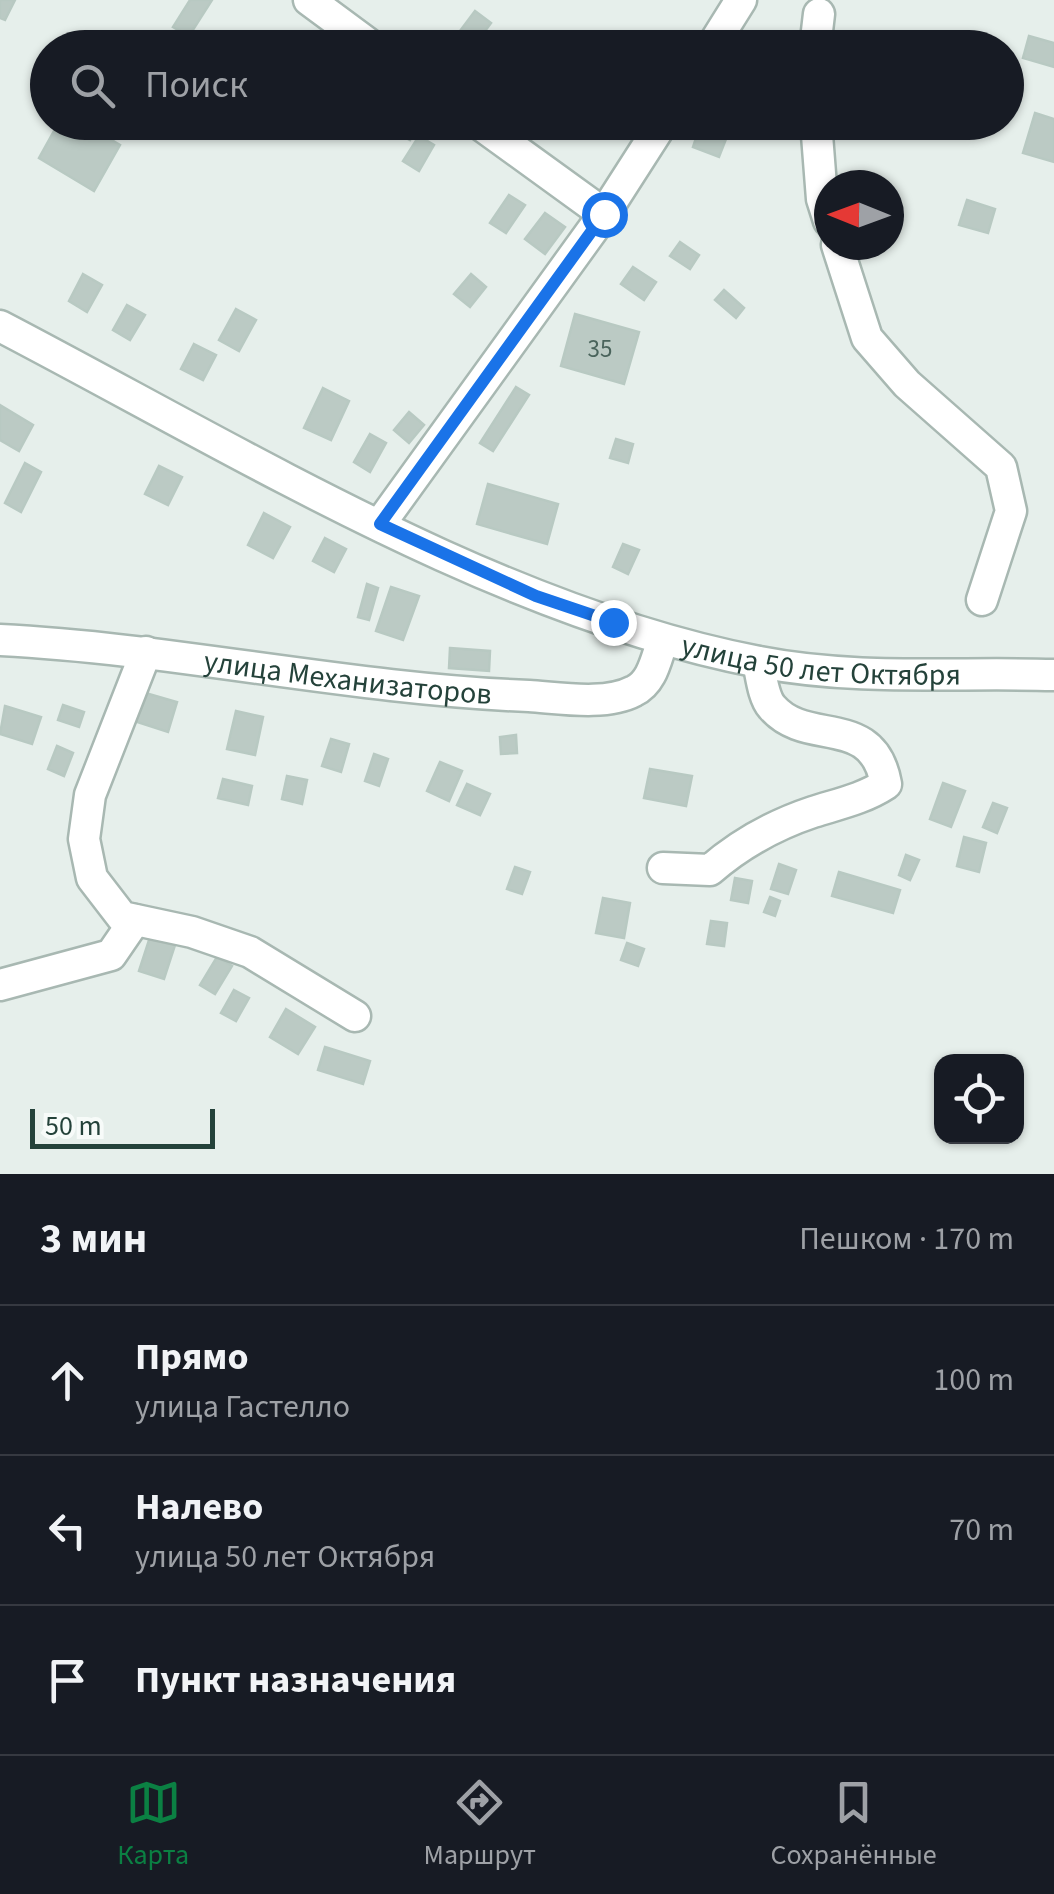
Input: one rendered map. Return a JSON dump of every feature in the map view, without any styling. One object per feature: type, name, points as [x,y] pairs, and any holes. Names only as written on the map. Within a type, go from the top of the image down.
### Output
[{"type":"street","points":[[309,0],[350,30]]},
{"type":"street","points":[[722,30],[741,0]]},
{"type":"street","points":[[817,30],[819,14]]},
{"type":"street","points":[[502,140],[604,214]]},
{"type":"street","points":[[380,524],[604,214],[651,140]]},
{"type":"street","points":[[817,140],[820,170]]},
{"type":"street","points":[[842,260],[867,338],[907,384],[1001,467],[1011,512],[982,600]]},
{"type":"street","name":"улица 50 лет Октября","points":[[0,326],[380,524],[536,596],[663,640],[758,662],[884,675],[1054,675]]},
{"type":"street","name":"улица Механизаторов","points":[[0,640],[146,652],[453,693],[592,699],[632,693],[648,680],[663,640]]},
{"type":"street","points":[[146,652],[90,795],[84,839],[92,878],[122,917],[192,932],[250,952],[355,1016]]},
{"type":"street","points":[[663,868],[710,870],[765,832],[869,795],[886,784],[882,762],[866,744],[836,731],[795,724],[770,705],[758,662]]},
{"type":"street","points":[[0,984],[111,955],[135,920]]},
{"type":"building","points":[[0,0],[15,0],[5,20],[0,18]]},
{"type":"building","points":[[190,0],[212,0],[193,30],[173,27]]},
{"type":"building","points":[[475,11],[491,23],[486,30],[461,30]]},
{"type":"building","points":[[1029,36],[1054,43],[1054,67],[1024,58]]},
{"type":"building","points":[[1035,113],[1054,119],[1054,162],[1023,153]]},
{"type":"building","points":[[49,140],[112,140],[120,145],[94,191],[39,158]]},
{"type":"building","points":[[416,140],[434,145],[419,171],[403,161]]},
{"type":"building","points":[[695,140],[726,140],[719,157],[693,147]]},
{"type":"building","points":[[509,195],[525,205],[506,233],[490,223]]},
{"type":"building","points":[[967,200],[995,209],[988,233],[959,225]]},
{"type":"building","points":[[545,213],[565,227],[545,254],[525,239]]},
{"type":"building","points":[[680,242],[699,255],[690,269],[670,256]]},
{"type":"building","points":[[633,267],[656,282],[644,300],[621,284]]},
{"type":"building","points":[[83,274],[102,285],[87,312],[69,301]]},
{"type":"building","points":[[471,274],[486,287],[470,307],[454,294]]},
{"type":"building","points":[[724,290],[744,308],[736,318],[715,300]]},
{"type":"building","points":[[127,305],[145,315],[130,340],[113,330]]},
{"type":"building","points":[[236,309],[256,320],[239,351],[219,340]]},
{"type":"building","points":[[575,314],[639,332],[624,384],[561,366]]},
{"type":"building","points":[[194,344],[216,355],[203,380],[181,369]]},
{"type":"building","points":[[516,387],[529,395],[493,451],[480,443]]},
{"type":"building","points":[[323,388],[349,401],[331,440],[304,428]]},
{"type":"building","points":[[0,405],[33,425],[19,451],[0,440]]},
{"type":"building","points":[[409,412],[424,425],[409,443],[394,430]]},
{"type":"building","points":[[370,434],[386,443],[370,472],[354,462]]},
{"type":"building","points":[[616,439],[633,444],[628,463],[610,458]]},
{"type":"building","points":[[25,463],[41,472],[21,512],[5,503]]},
{"type":"building","points":[[159,466],[182,477],[168,505],[145,494]]},
{"type":"building","points":[[488,484],[558,504],[547,544],[477,524]]},
{"type":"building","points":[[264,513],[290,527],[273,558],[248,545]]},
{"type":"building","points":[[325,538],[346,549],[334,572],[313,561]]},
{"type":"building","points":[[623,544],[639,550],[628,574],[613,567]]},
{"type":"building","points":[[367,584],[378,588],[369,620],[358,617]]},
{"type":"building","points":[[391,587],[419,596],[403,640],[376,631]]},
{"type":"building","points":[[450,648],[490,651],[489,671],[449,668]]},
{"type":"building","points":[[142,692],[177,702],[168,732],[134,721]]},
{"type":"building","points":[[63,705],[84,712],[79,727],[58,720]]},
{"type":"building","points":[[5,706],[41,717],[32,744],[0,734]]},
{"type":"building","points":[[236,711],[263,717],[255,755],[227,749]]},
{"type":"building","points":[[516,735],[517,753],[501,754],[500,737]]},
{"type":"building","points":[[331,739],[349,744],[341,772],[322,766]]},
{"type":"building","points":[[57,746],[73,753],[64,776],[48,769]]},
{"type":"building","points":[[374,754],[388,759],[379,786],[365,781]]},
{"type":"building","points":[[440,762],[462,771],[449,801],[427,791]]},
{"type":"building","points":[[650,769],[692,776],[686,806],[644,798]]},
{"type":"building","points":[[287,776],[307,780],[302,804],[282,799]]},
{"type":"building","points":[[223,779],[252,786],[248,805],[218,798]]},
{"type":"building","points":[[943,783],[965,791],[951,827],[930,819]]},
{"type":"building","points":[[467,784],[490,794],[480,815],[457,805]]},
{"type":"building","points":[[993,803],[1007,808],[997,833],[983,827]]},
{"type":"building","points":[[964,837],[986,843],[979,872],[957,866]]},
{"type":"building","points":[[906,855],[919,860],[910,880],[899,875]]},
{"type":"building","points":[[779,864],[796,870],[788,894],[771,889]]},
{"type":"building","points":[[515,867],[530,872],[522,894],[507,889]]},
{"type":"building","points":[[839,872],[900,890],[893,913],[832,896]]},
{"type":"building","points":[[735,878],[752,881],[748,903],[731,900]]},
{"type":"building","points":[[770,897],[780,901],[775,916],[764,912]]},
{"type":"building","points":[[603,898],[630,903],[624,938],[596,933]]},
{"type":"building","points":[[711,921],[727,923],[724,946],[707,944]]},
{"type":"building","points":[[150,937],[175,945],[164,979],[139,971]]},
{"type":"building","points":[[627,943],[644,949],[638,966],[621,960]]},
{"type":"building","points":[[217,957],[232,966],[215,994],[200,985]]},
{"type":"building","points":[[234,990],[249,998],[236,1021],[221,1013]]},
{"type":"building","points":[[286,1009],[315,1027],[298,1054],[270,1037]]},
{"type":"building","points":[[325,1047],[370,1061],[363,1084],[318,1070]]},
{"type":"route","points":[[604,214],[380,524],[536,596],[613,622]]}]
